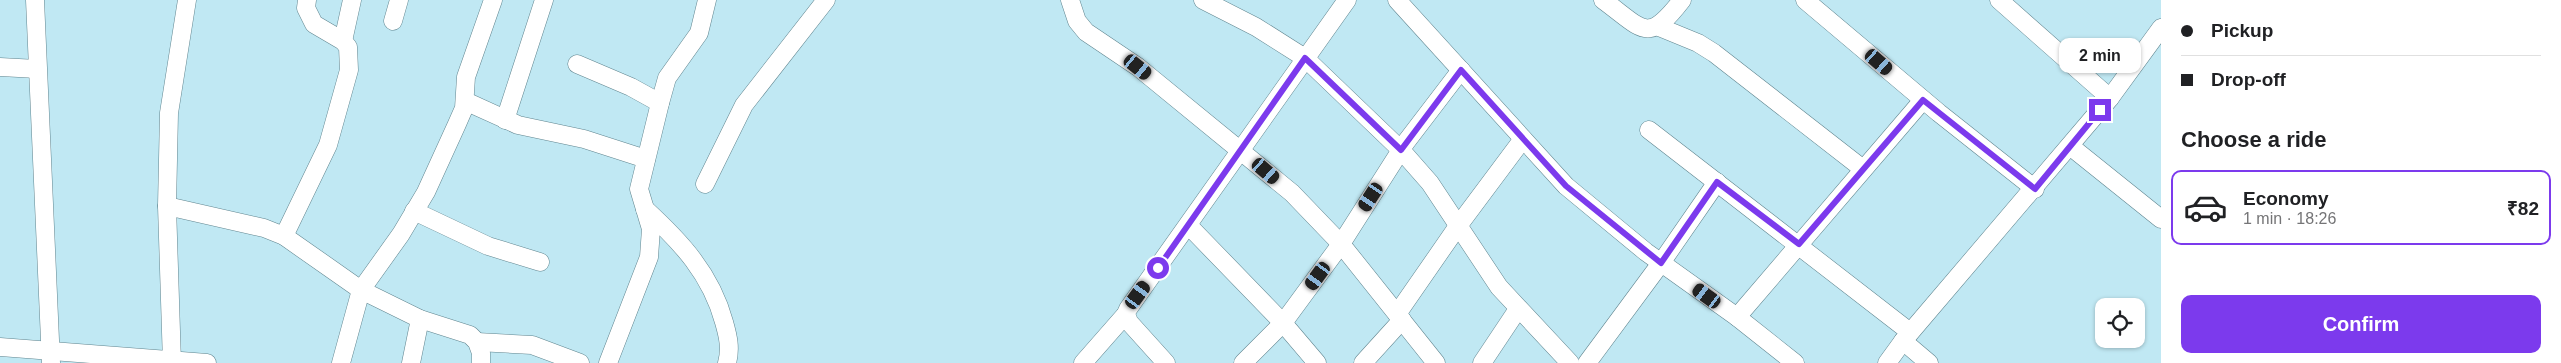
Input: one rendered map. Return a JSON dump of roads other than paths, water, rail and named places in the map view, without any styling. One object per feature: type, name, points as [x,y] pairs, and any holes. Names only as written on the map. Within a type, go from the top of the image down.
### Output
[{"type":"street","points":[[35,0],[51,357]]},
{"type":"street","points":[[172,362],[167,206],[169,113],[187,0]]},
{"type":"street","points":[[284,236],[334,128],[349,70],[348,47],[343,41],[314,24],[309,18],[306,8],[307,0]]},
{"type":"street","points":[[343,41],[352,0]]},
{"type":"street","points":[[393,21],[400,0]]},
{"type":"street","points":[[341,363],[362,290],[414,211],[457,124],[464,100],[466,77],[493,0]]},
{"type":"street","points":[[505,120],[544,0]]},
{"type":"street","points":[[608,363],[649,257],[651,229],[639,189],[660,103],[667,78],[699,32],[707,0]]},
{"type":"street","points":[[705,184],[744,105],[826,0]]},
{"type":"street","points":[[1070,0],[1078,21],[1086,32],[1138,67],[1240,148],[1292,193],[1341,244],[1436,363]]},
{"type":"street","points":[[1203,0],[1256,27],[1305,58],[1401,150],[1430,183],[1499,287],[1570,363]]},
{"type":"street","points":[[1083,363],[1126,314],[1240,148],[1346,0]]},
{"type":"street","points":[[1397,0],[1566,186],[1661,263],[1737,317],[1795,363]]},
{"type":"street","points":[[1603,0],[1639,26],[1650,30],[1659,27],[1667,20],[1682,0]]},
{"type":"street","points":[[1805,0],[1923,100],[2035,189]]},
{"type":"street","points":[[1999,0],[2110,98]]},
{"type":"street","points":[[1659,27],[1698,43],[1714,53],[1863,169]]},
{"type":"street","points":[[1887,363],[2110,98],[2161,28]]},
{"type":"street","points":[[577,64],[631,87],[660,103]]},
{"type":"street","points":[[0,67],[37,68]]},
{"type":"street","points":[[1244,363],[1283,324],[1341,244],[1401,150],[1461,70]]},
{"type":"street","points":[[464,100],[505,120],[538,131],[584,139],[646,159]]},
{"type":"street","points":[[1737,317],[1923,100]]},
{"type":"street","points":[[1649,130],[1799,244],[1907,337],[1929,363]]},
{"type":"street","points":[[1363,363],[1399,317],[1458,226],[1523,139]]},
{"type":"street","points":[[2070,146],[2161,219]]},
{"type":"street","points":[[1587,363],[1661,263],[1717,182]]},
{"type":"street","points":[[167,206],[264,228],[284,236],[362,290],[420,319],[470,335],[477,342],[481,353],[481,363]]},
{"type":"street","points":[[643,207],[689,252],[710,284],[718,301],[729,340],[727,363]]},
{"type":"street","points":[[414,211],[488,246],[540,262]]},
{"type":"street","points":[[1188,226],[1283,324],[1317,363]]},
{"type":"street","points":[[1482,363],[1518,309]]},
{"type":"street","points":[[1126,314],[1129,322],[1166,363]]},
{"type":"street","points":[[411,363],[420,319]]},
{"type":"street","points":[[477,342],[532,345],[580,363]]},
{"type":"street","points":[[0,347],[51,357],[206,363]]}]
